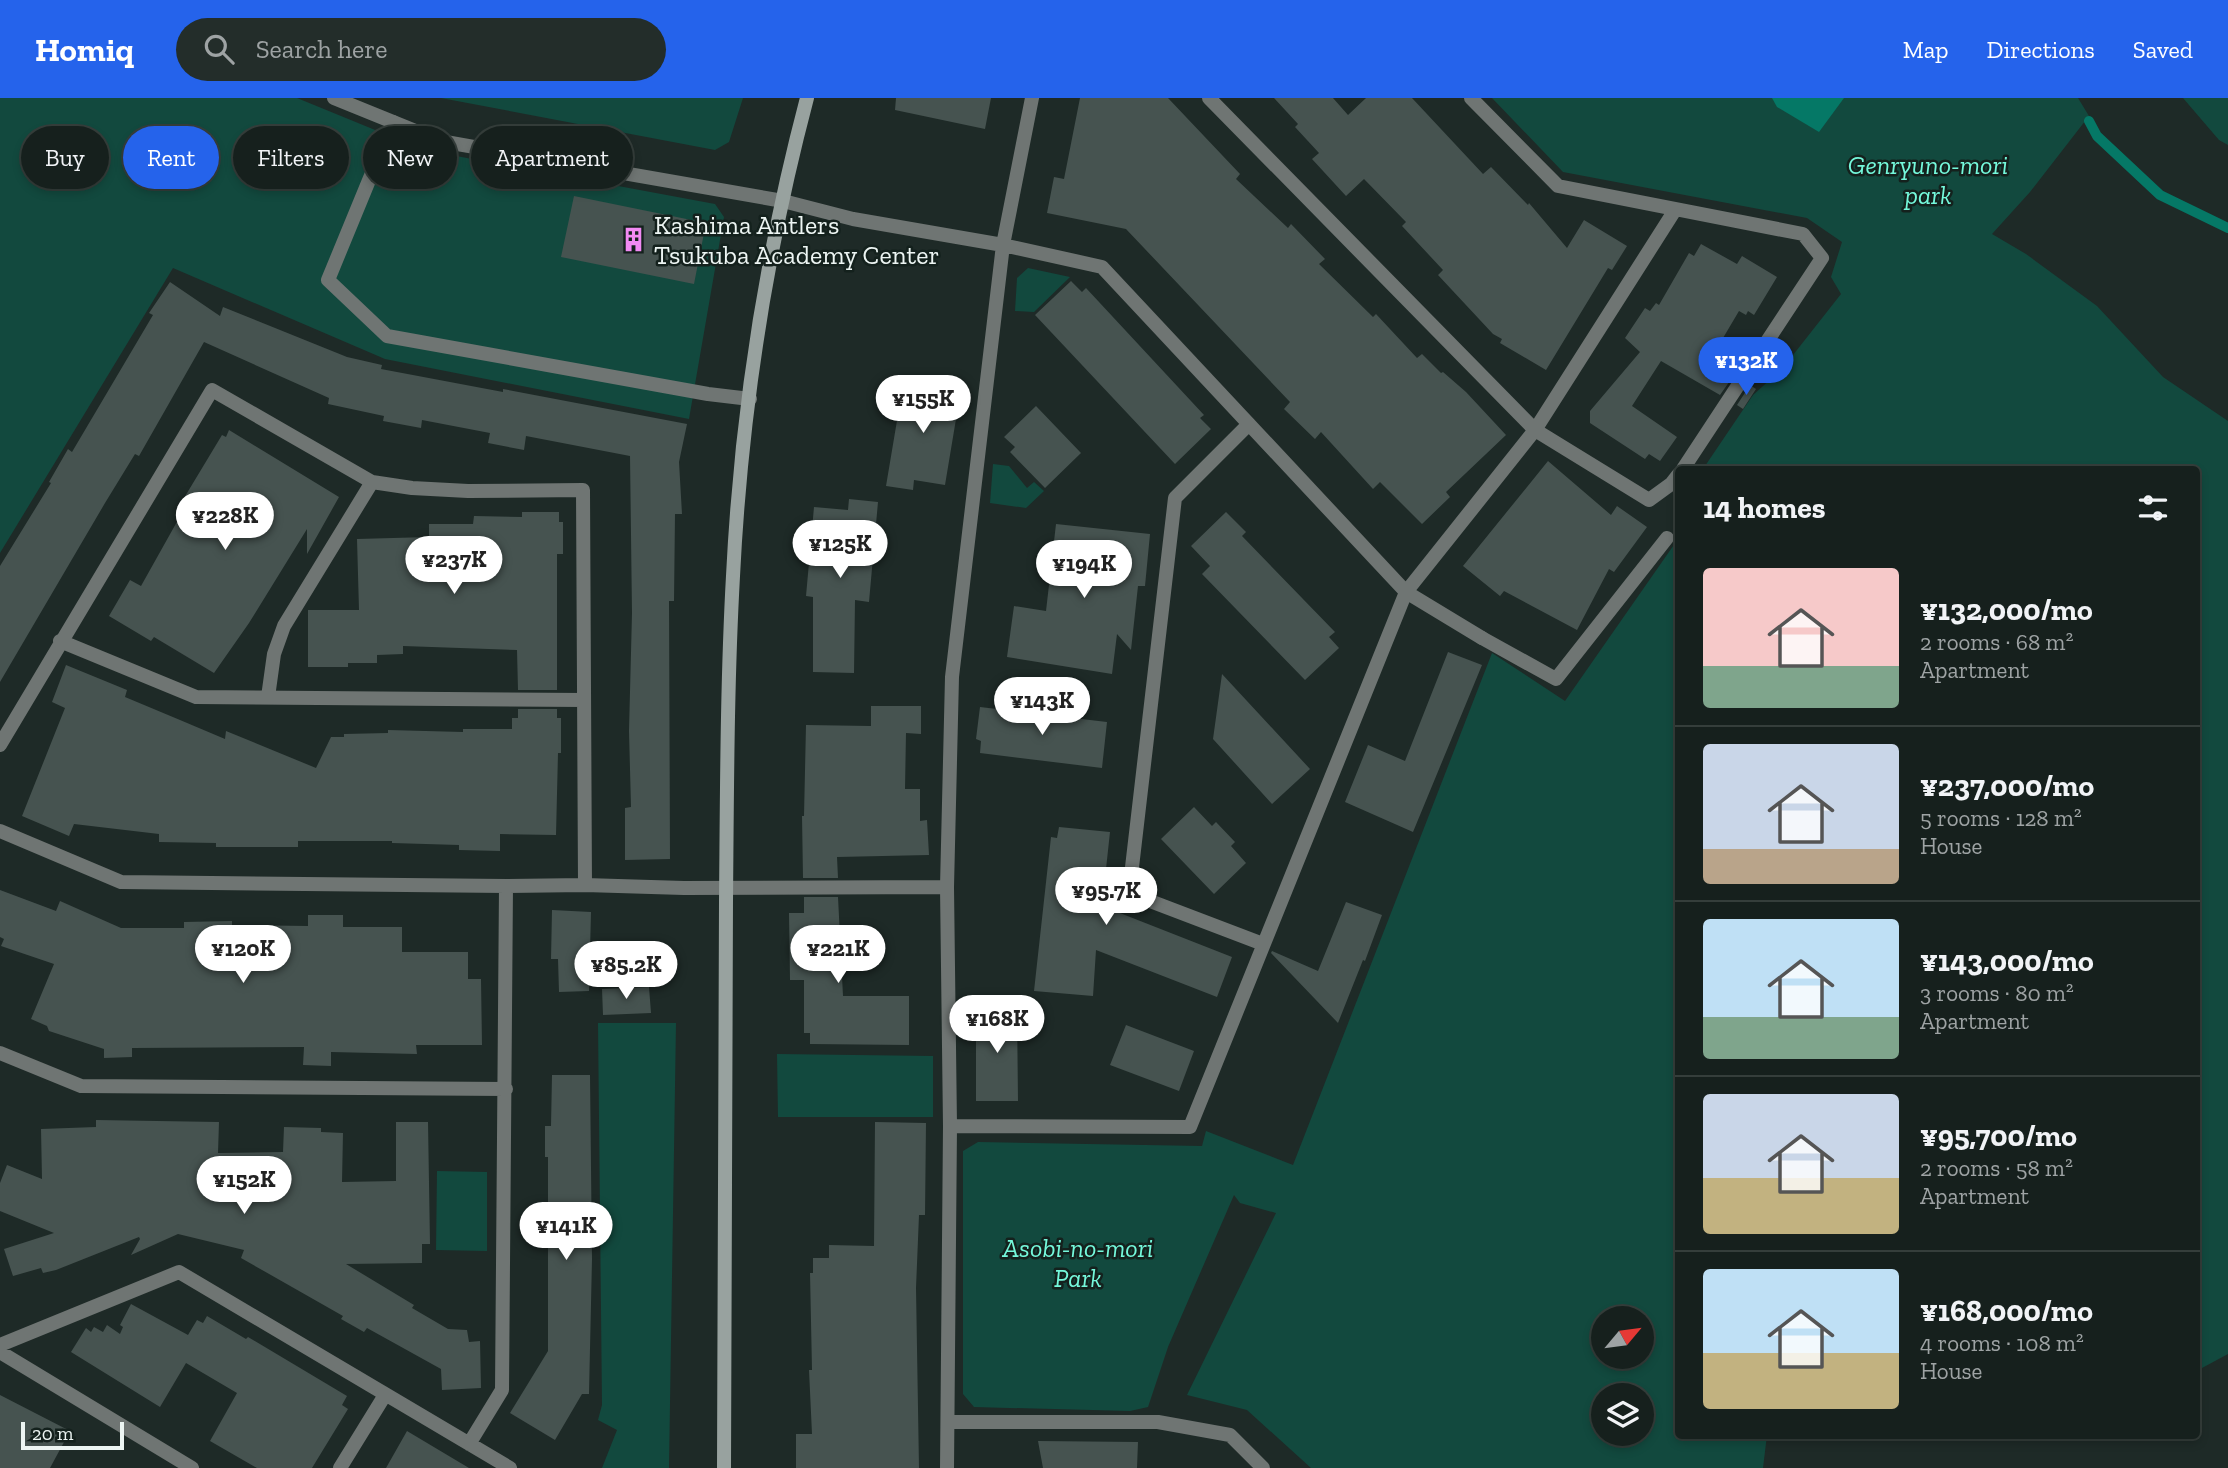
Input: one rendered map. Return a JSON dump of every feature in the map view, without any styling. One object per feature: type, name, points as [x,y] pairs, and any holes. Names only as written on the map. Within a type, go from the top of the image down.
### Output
[{"type":"street","points":[[334,98],[440,141],[783,201],[853,219],[1003,245],[1102,267],[1406,592],[1556,679],[1667,538]]},
{"type":"street","points":[[724,1468],[727,778],[733,575],[739,491],[764,292],[807,98]]},
{"type":"street","points":[[947,1468],[950,1126],[947,887],[952,677],[1003,245],[1032,98]]},
{"type":"street","points":[[1209,98],[1535,430],[1649,500],[1675,479]]},
{"type":"street","points":[[1471,98],[1558,186],[1803,234],[1822,258],[1685,466]]},
{"type":"street","points":[[393,122],[328,280],[387,336],[708,394],[750,399]]},
{"type":"street","points":[[950,1126],[1190,1127],[1406,592],[1535,430],[1675,211]]},
{"type":"street","points":[[0,745],[212,390],[372,482],[412,488],[468,491],[583,491],[585,885]]},
{"type":"street","points":[[1249,424],[1175,498],[1129,892],[1263,944]]},
{"type":"street","points":[[268,697],[274,654],[284,626],[372,482]]},
{"type":"street","points":[[60,642],[196,697],[584,700]]},
{"type":"street","points":[[0,831],[121,882],[684,888],[947,887]]},
{"type":"street","points":[[469,1444],[502,1390],[506,886]]},
{"type":"street","points":[[0,1053],[81,1086],[506,1089]]},
{"type":"street","points":[[0,1345],[179,1272],[510,1468]]},
{"type":"street","points":[[0,1352],[192,1468]]},
{"type":"street","points":[[340,1468],[385,1395]]},
{"type":"street","points":[[949,1422],[1158,1422],[1230,1435],[1263,1468]]},
{"type":"green space","points":[[0,98],[297,98],[365,126],[363,126],[363,189],[457,189],[457,156],[471,159],[471,189],[633,189],[715,204],[724,217],[689,419],[385,359],[173,268],[0,553]]},
{"type":"green space","points":[[441,98],[743,98],[729,142],[715,150],[633,134],[633,126],[589,126]]},
{"type":"green space","name":"Genryuno-mori park","points":[[1492,98],[2078,98],[2089,116],[2030,192],[1992,234],[2026,254],[2097,306],[2163,377],[2228,421],[2228,1354],[2200,1368],[2200,466],[1705,466],[1753,395],[1782,369],[1841,294],[1831,277],[1842,242],[1807,218],[1563,172]]},
{"type":"green space","points":[[2183,98],[2228,98],[2228,145],[2219,140]]},
{"type":"green space","points":[[1028,268],[1070,277],[1034,312],[1015,311],[1017,278]]},
{"type":"green space","points":[[993,464],[1009,466],[1027,488],[1034,482],[1044,491],[1026,508],[990,503]]},
{"type":"green space","name":"Asobi-no-mori Park","points":[[1675,543],[1675,1439],[1767,1439],[1763,1468],[1311,1468],[1247,1410],[1187,1395],[1276,1213],[1240,1203],[1234,1195],[1168,1347],[1148,1407],[1130,1411],[974,1407],[963,1394],[963,1151],[978,1142],[1202,1146],[1206,1131],[1293,1165],[1492,653],[1565,701]]},
{"type":"green space","points":[[598,1023],[676,1023],[669,1468],[602,1468],[617,1430],[598,1420],[602,1405]]},
{"type":"green space","points":[[777,1054],[933,1056],[933,1117],[778,1117]]},
{"type":"green space","points":[[437,1171],[487,1172],[487,1251],[436,1250]]},
{"type":"shaded area","points":[[1772,98],[1844,98],[1819,132],[1777,107]]},
{"type":"building","points":[[896,98],[991,98],[985,129],[895,110]]},
{"type":"building","points":[[1080,98],[1168,98],[1240,174],[1236,179],[1288,228],[1291,224],[1325,259],[1319,264],[1373,317],[1376,314],[1417,358],[1422,354],[1466,392],[1506,435],[1446,492],[1450,497],[1422,524],[1380,482],[1373,489],[1321,432],[1315,439],[1284,409],[1290,402],[1126,229],[1047,213],[1054,177],[1064,179]]},
{"type":"building","points":[[1274,98],[1333,98],[1348,115],[1366,98],[1412,98],[1483,174],[1491,167],[1528,205],[1529,203],[1567,248],[1584,220],[1627,246],[1612,270],[1608,268],[1546,370],[1500,343],[1502,339],[1493,334],[1438,275],[1443,270],[1402,226],[1406,222],[1364,179],[1346,196],[1312,159],[1319,153],[1295,127],[1298,124]]},
{"type":"building","name":"Kashima Antlers Tsukuba Academy Center","points":[[574,196],[706,223],[694,284],[561,257]]},
{"type":"building","points":[[1701,244],[1737,264],[1742,256],[1777,277],[1754,315],[1748,311],[1746,315],[1739,311],[1710,360],[1734,375],[1720,395],[1661,361],[1632,406],[1677,437],[1660,461],[1649,454],[1645,459],[1590,423],[1590,411],[1640,352],[1625,338],[1645,308],[1650,311],[1656,303],[1659,305],[1689,253],[1694,256]]},
{"type":"building","points":[[1071,281],[1082,292],[1086,288],[1204,415],[1200,418],[1211,429],[1175,464],[1035,315]]},
{"type":"building","points":[[170,282],[220,316],[223,307],[347,357],[382,365],[381,369],[687,424],[679,462],[682,514],[675,514],[674,601],[669,601],[670,859],[625,860],[625,808],[631,807],[630,456],[526,436],[524,450],[488,443],[490,433],[422,420],[421,428],[383,421],[384,416],[328,404],[329,398],[204,342],[139,456],[135,454],[0,682],[0,566],[51,483],[49,482],[68,449],[72,452],[153,315],[149,313]]},
{"type":"building","points":[[904,379],[961,389],[945,485],[914,480],[913,490],[886,486]]},
{"type":"building","points":[[1750,385],[1756,389],[1743,409],[1737,405]]},
{"type":"building","points":[[1036,406],[1081,453],[1045,488],[1010,452],[1015,447],[1004,437]]},
{"type":"building","points":[[229,430],[339,497],[307,554],[307,529],[249,623],[214,673],[154,637],[151,641],[109,616],[130,580],[141,586],[183,511],[178,508],[222,435],[226,437]]},
{"type":"building","points":[[1548,461],[1611,515],[1617,506],[1647,527],[1614,572],[1609,569],[1577,630],[1504,591],[1500,596],[1463,566]]},
{"type":"building","points":[[849,499],[878,502],[869,602],[855,600],[854,673],[813,672],[813,597],[806,596],[814,507],[848,510]]},
{"type":"building","points":[[522,512],[559,512],[559,522],[563,522],[563,554],[557,554],[557,690],[518,690],[517,650],[403,646],[403,654],[377,655],[377,663],[348,663],[348,667],[308,667],[308,610],[359,610],[357,539],[429,537],[429,524],[473,524],[474,516],[522,517]]},
{"type":"building","points":[[1226,512],[1246,532],[1242,536],[1335,632],[1329,637],[1339,648],[1305,680],[1202,574],[1210,566],[1191,546]]},
{"type":"building","points":[[1056,524],[1150,534],[1145,586],[1138,586],[1131,650],[1117,634],[1112,674],[1007,657],[1014,606],[1046,611]]},
{"type":"building","points":[[1448,652],[1482,665],[1413,832],[1345,802],[1368,745],[1405,761]]},
{"type":"building","points":[[66,665],[127,690],[125,697],[225,739],[226,731],[316,768],[331,737],[388,733],[388,730],[463,732],[463,729],[512,729],[512,718],[518,718],[518,709],[557,709],[557,718],[561,718],[561,753],[558,753],[556,835],[500,834],[500,851],[459,850],[459,845],[392,841],[298,841],[298,847],[216,847],[216,843],[159,842],[159,834],[74,824],[69,836],[22,816],[65,708],[52,702]]},
{"type":"building","points":[[1222,674],[1310,769],[1272,804],[1213,739]]},
{"type":"building","points":[[871,706],[921,706],[921,734],[906,733],[905,789],[920,789],[920,821],[927,820],[929,855],[837,857],[838,878],[803,878],[802,816],[806,725],[871,726]]},
{"type":"building","points":[[980,707],[1107,722],[1102,768],[980,753],[981,741],[976,739]]},
{"type":"building","points":[[1194,807],[1212,826],[1216,822],[1235,842],[1231,846],[1246,863],[1214,894],[1161,839]]},
{"type":"building","points":[[1059,827],[1110,832],[1102,906],[1232,957],[1217,997],[1096,950],[1093,996],[1034,991],[1051,837],[1057,838]]},
{"type":"building","points":[[0,890],[56,911],[60,901],[121,928],[184,928],[184,922],[232,921],[232,925],[308,926],[308,915],[343,915],[343,927],[402,927],[402,952],[468,952],[468,979],[481,979],[482,1045],[416,1045],[417,1054],[331,1052],[331,1066],[303,1065],[304,1047],[132,1048],[132,1057],[104,1058],[104,1049],[49,1031],[47,1026],[31,1019],[54,964],[1,946],[4,939],[0,937]]},
{"type":"building","points":[[804,897],[838,897],[843,996],[909,996],[909,1045],[810,1044],[810,1033],[804,1033],[804,980],[790,980],[789,913],[804,913]]},
{"type":"building","points":[[1346,902],[1382,915],[1338,1023],[1271,953],[1272,951],[1318,971]]},
{"type":"building","points":[[552,910],[591,912],[589,991],[559,992],[558,959],[551,959]]},
{"type":"building","points":[[649,987],[651,1013],[603,1015],[602,989]]},
{"type":"building","points":[[976,1009],[1017,1009],[1018,1101],[976,1101]]},
{"type":"building","points":[[1126,1025],[1194,1051],[1179,1091],[1110,1065]]},
{"type":"building","points":[[552,1075],[590,1075],[592,1259],[589,1394],[582,1394],[555,1440],[510,1413],[548,1351],[548,1157],[545,1157],[545,1126],[551,1126]]},
{"type":"building","points":[[96,1120],[219,1122],[218,1153],[283,1152],[284,1127],[321,1128],[321,1132],[343,1133],[342,1182],[396,1181],[396,1122],[428,1122],[430,1244],[422,1244],[422,1263],[346,1264],[448,1329],[467,1330],[469,1342],[480,1341],[481,1388],[442,1390],[441,1369],[367,1328],[364,1332],[341,1319],[343,1316],[241,1258],[244,1250],[178,1234],[131,1255],[139,1237],[56,1270],[43,1273],[41,1268],[13,1276],[4,1249],[54,1233],[0,1211],[0,1183],[7,1165],[42,1179],[41,1129],[96,1127]]},
{"type":"building","points":[[875,1122],[926,1123],[925,1215],[919,1215],[916,1288],[919,1468],[796,1468],[796,1434],[812,1434],[809,1370],[812,1370],[810,1273],[813,1273],[813,1258],[829,1258],[829,1245],[874,1246]]},
{"type":"building","points":[[131,1304],[188,1335],[197,1320],[203,1323],[207,1316],[246,1339],[248,1337],[347,1396],[342,1405],[348,1409],[312,1468],[257,1468],[210,1441],[237,1393],[186,1363],[160,1407],[71,1352],[86,1328],[91,1332],[94,1327],[103,1332],[107,1325],[120,1334],[123,1327],[120,1325]]},
{"type":"building","points":[[0,1395],[70,1431],[50,1468],[0,1468]]},
{"type":"building","points":[[407,1431],[469,1468],[386,1468]]},
{"type":"building","points":[[1038,1441],[1138,1442],[1137,1468],[1043,1468]]},
{"type":"waterway","points":[[2089,121],[2097,136],[2160,195],[2228,228]]},
{"type":"place","name":"Kashima Antlers Tsukuba Academy Center","points":[[634,240]]}]
